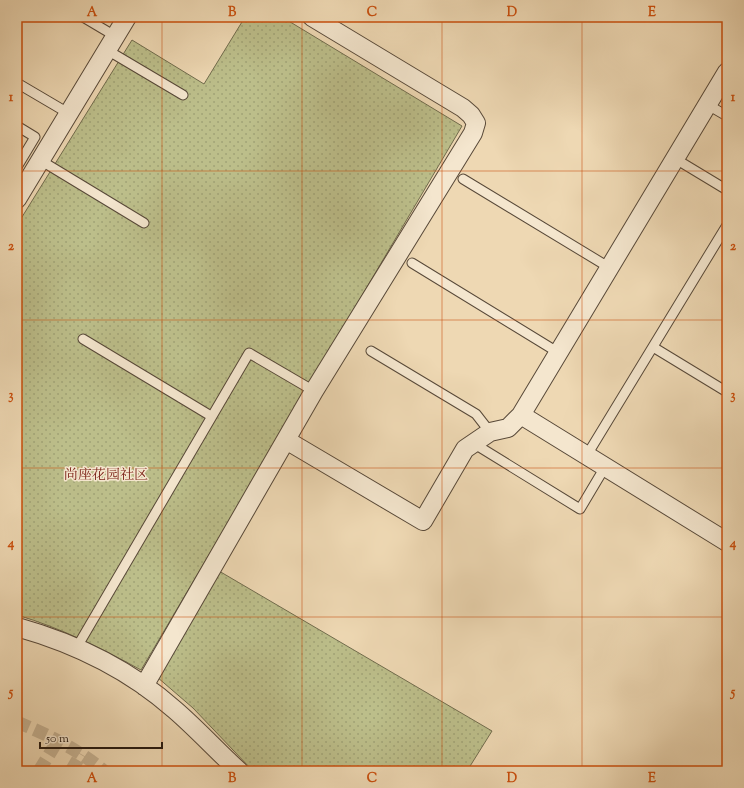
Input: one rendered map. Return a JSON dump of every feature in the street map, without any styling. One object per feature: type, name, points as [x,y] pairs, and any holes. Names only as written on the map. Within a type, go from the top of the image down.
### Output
[{"type":"street","points":[[17,199],[127,17]]},
{"type":"street","points":[[144,686],[314,391],[469,140],[476,123],[471,115],[462,108],[312,17]]},
{"type":"street","points":[[286,440],[423,521],[465,449],[490,432],[508,428],[522,415],[674,158],[727,72]]},
{"type":"street","points":[[522,415],[727,542]]},
{"type":"street","points":[[17,627],[77,647],[144,686],[174,709],[239,771]]},
{"type":"lane","points":[[83,17],[111,43],[183,95]]},
{"type":"lane","points":[[17,82],[68,114]]},
{"type":"lane","points":[[708,105],[727,116]]},
{"type":"lane","points":[[17,126],[36,138],[17,167]]},
{"type":"lane","points":[[674,158],[727,190]]},
{"type":"lane","points":[[40,160],[144,223]]},
{"type":"lane","points":[[463,179],[610,268]]},
{"type":"lane","points":[[587,456],[727,225]]},
{"type":"lane","points":[[412,263],[559,353]]},
{"type":"lane","points":[[83,339],[211,416]]},
{"type":"lane","points":[[653,348],[727,391]]},
{"type":"lane","points":[[371,351],[476,414],[490,432]]},
{"type":"lane","points":[[77,647],[248,353],[314,391]]},
{"type":"lane","points":[[473,443],[580,509],[605,467]]},
{"type":"green space","points":[[245,17],[282,17],[462,126],[141,670],[80,639],[17,615],[17,225],[132,40],[204,84]]},
{"type":"green space","points":[[219,571],[492,731],[467,771],[253,771],[193,708],[157,677]]},
{"type":"tunnel","points":[[17,722],[62,743],[84,756],[104,771]]},
{"type":"tunnel","points":[[39,771],[58,740]]},
{"type":"tunnel","points":[[71,771],[81,754]]},
{"type":"district","name":"尚座花园社区","points":[[106,474]]}]
